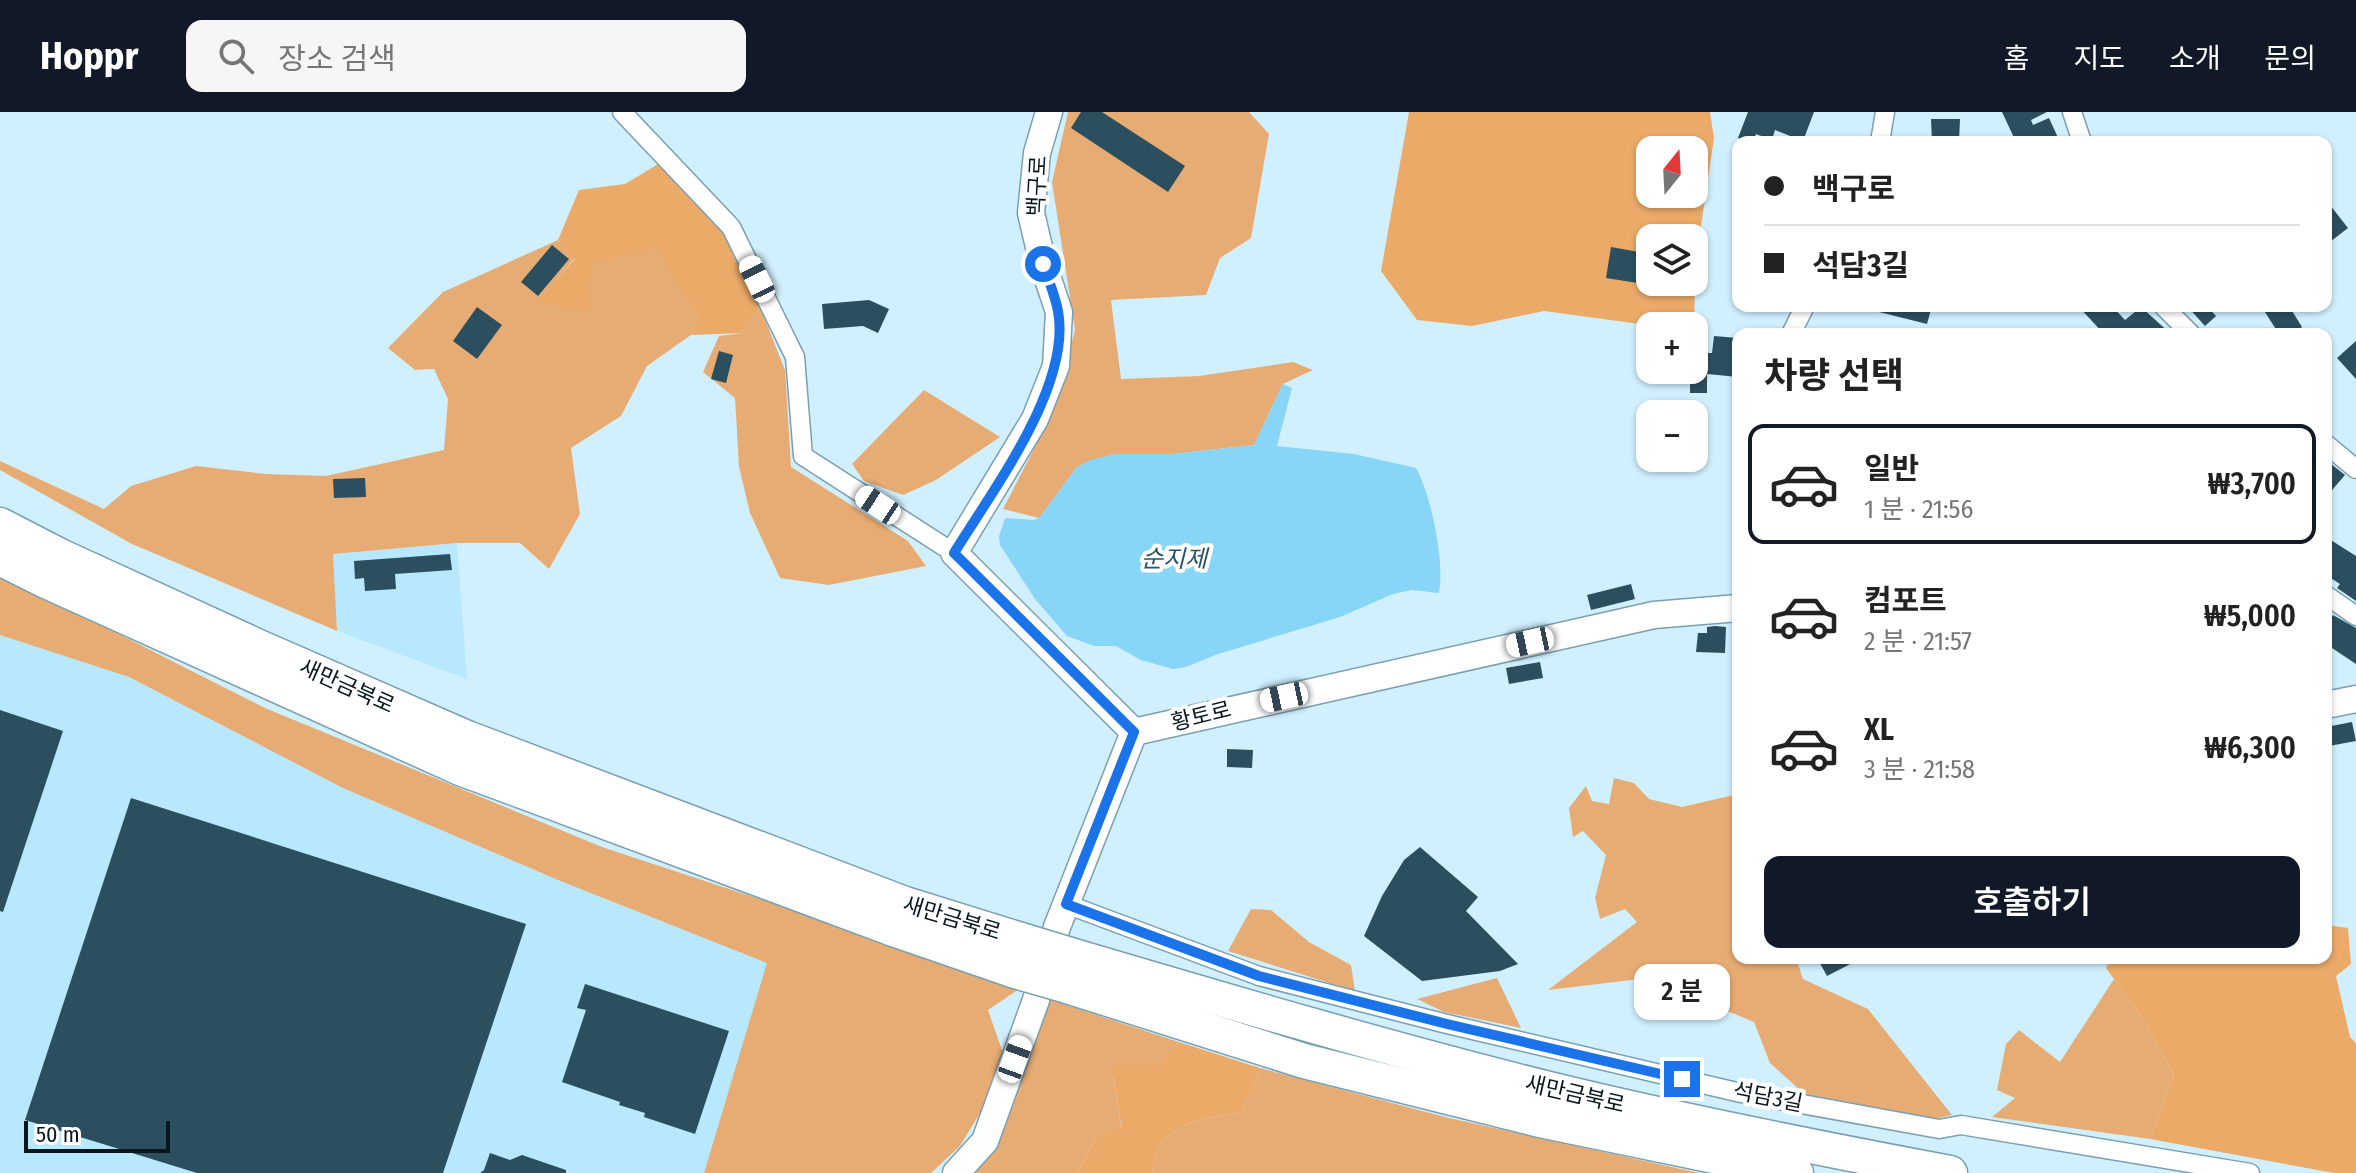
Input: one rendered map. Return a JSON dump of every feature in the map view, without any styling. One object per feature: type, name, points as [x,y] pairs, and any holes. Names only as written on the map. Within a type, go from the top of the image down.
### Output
[{"type":"highway","name":"새만금북로","points":[[0,525],[60,556],[261,648],[467,738],[905,904],[1018,955]]},
{"type":"highway","name":"새만금북로","points":[[0,558],[460,768],[896,930],[1018,955],[1070,971],[1318,1065],[1540,1120],[1796,1173]]},
{"type":"highway","name":"새만금북로","points":[[1070,971],[1309,1025],[1553,1090],[1822,1149],[1950,1173]]},
{"type":"main road","name":"백구로","points":[[954,553],[1035,419],[1056,366],[1059,312],[1031,213],[1037,153],[1049,112]]},
{"type":"main road","points":[[954,553],[1134,732],[1066,904],[1036,1000],[985,1141],[956,1173]]},
{"type":"main road","name":"황토로","points":[[1134,732],[1654,615],[1732,608]]},
{"type":"main road","points":[[2332,704],[2356,699]]},
{"type":"street","points":[[622,112],[731,227],[795,357],[803,456],[954,553]]},
{"type":"street","points":[[1881,136],[1885,112]]},
{"type":"street","points":[[2072,112],[2080,136]]},
{"type":"street","points":[[2169,312],[2185,328]]},
{"type":"street","points":[[2332,449],[2356,469]]},
{"type":"street","points":[[2332,599],[2356,616]]},
{"type":"street","name":"석담3길","points":[[1066,904],[1259,976],[1741,1093],[1939,1129],[1961,1125],[2250,1173]]},
{"type":"shaded area","points":[[1068,112],[1249,112],[1269,134],[1251,238],[1220,258],[1206,295],[1111,300],[1121,379],[1199,376],[1293,362],[1313,370],[1283,384],[1254,445],[1173,454],[1114,454],[1077,467],[1039,518],[1003,509],[1053,412],[1075,330],[1052,182]]},
{"type":"shaded area","points":[[1409,112],[1710,112],[1714,138],[1708,179],[1708,136],[1636,136],[1636,208],[1704,208],[1701,224],[1636,224],[1636,296],[1695,296],[1694,312],[1636,312],[1636,324],[1544,311],[1472,326],[1417,320],[1381,271]]},
{"type":"shaded area","points":[[660,163],[717,222],[738,255],[760,307],[742,333],[691,335],[698,319],[656,248],[592,263],[588,309],[536,303],[575,259],[558,240],[579,190],[625,184]]},
{"type":"shaded area","points":[[558,240],[575,258],[537,303],[556,304],[591,263],[656,247],[698,319],[691,335],[647,366],[621,416],[571,448],[580,514],[549,569],[520,543],[457,543],[333,554],[337,631],[132,544],[0,470],[0,461],[104,509],[131,486],[196,466],[266,474],[326,476],[444,450],[448,399],[434,369],[415,370],[388,348],[443,292]]},
{"type":"shaded area","points":[[760,307],[785,370],[791,467],[908,541],[926,566],[829,585],[780,578],[750,513],[739,467],[735,398],[703,372],[719,336],[742,333]]},
{"type":"shaded area","points":[[924,390],[1000,437],[936,480],[903,495],[864,481],[852,464]]},
{"type":"shaded area","points":[[457,543],[467,679],[337,631],[332,554]]},
{"type":"shaded area","points":[[0,574],[265,708],[602,847],[1019,989],[988,1010],[1003,1053],[988,1100],[960,1146],[931,1173],[704,1173],[767,963],[558,880],[343,788],[129,677],[0,635]]},
{"type":"shaded area","points":[[0,635],[129,677],[343,788],[558,880],[768,963],[704,1173],[0,1173]]},
{"type":"shaded area","points":[[1614,778],[1634,783],[1649,799],[1682,807],[1732,795],[1732,964],[1798,964],[1803,979],[1868,1009],[1952,1115],[1929,1120],[1809,1098],[1770,1063],[1754,1022],[1696,998],[1682,974],[1548,990],[1637,922],[1625,909],[1600,919],[1595,898],[1606,855],[1583,831],[1573,837],[1569,808],[1586,786],[1592,801],[1609,804]]},
{"type":"shaded area","points":[[1251,909],[1271,910],[1309,942],[1351,965],[1355,991],[1228,951]]},
{"type":"shaded area","points":[[2332,926],[2348,928],[2351,964],[2336,976],[2350,1037],[2356,1043],[2356,1173],[2334,1173],[2150,1139],[2174,1075],[2143,1019],[2106,968],[2108,964],[2332,964]]},
{"type":"shaded area","points":[[1497,978],[1521,1028],[1444,1012],[1417,999]]},
{"type":"shaded area","points":[[2114,979],[2143,1019],[2174,1075],[2150,1139],[1992,1117],[2015,1098],[1997,1090],[2006,1044],[2019,1030],[2060,1062]]},
{"type":"shaded area","points":[[1048,999],[1179,1042],[1157,1065],[1113,1076],[1122,1131],[1096,1137],[1078,1173],[969,1173]]},
{"type":"shaded area","points":[[1179,1042],[1260,1068],[1242,1113],[1210,1117],[1177,1129],[1162,1143],[1152,1173],[1078,1173],[1096,1137],[1122,1130],[1113,1075],[1121,1064],[1157,1065]]},
{"type":"shaded area","points":[[1260,1068],[1449,1118],[1699,1173],[1152,1173],[1162,1143],[1177,1129],[1210,1117],[1242,1113]]},
{"type":"water","name":"순지제","points":[[1283,384],[1292,388],[1277,446],[1354,454],[1416,468],[1427,495],[1435,529],[1440,564],[1439,593],[1412,590],[1393,594],[1340,617],[1173,669],[1141,660],[1116,646],[1094,646],[1067,636],[1035,599],[1000,545],[999,536],[1005,518],[1039,518],[1077,467],[1090,460],[1114,454],[1173,454],[1254,445]]},
{"type":"building","points":[[1081,112],[1102,112],[1185,166],[1168,192],[1071,128]]},
{"type":"building","points":[[1748,112],[1814,112],[1805,136],[1790,136],[1775,130],[1773,136],[1739,136]]},
{"type":"building","points":[[2002,112],[2047,112],[2031,120],[2033,125],[2049,118],[2057,136],[2013,136]]},
{"type":"building","points":[[1931,119],[1960,119],[1959,136],[1932,136]]},
{"type":"building","points":[[2332,208],[2348,228],[2332,240]]},
{"type":"building","points":[[552,245],[569,259],[538,296],[521,282]]},
{"type":"building","points":[[1611,247],[1636,251],[1636,283],[1606,278]]},
{"type":"building","points":[[869,300],[889,309],[878,333],[863,326],[824,329],[822,304]]},
{"type":"building","points":[[477,307],[502,325],[477,359],[453,341]]},
{"type":"building","points":[[1879,312],[1930,312],[1927,324]]},
{"type":"building","points":[[2084,312],[2118,312],[2125,320],[2135,312],[2147,312],[2164,328],[2098,328]]},
{"type":"building","points":[[2192,312],[2212,312],[2216,316],[2205,326]]},
{"type":"building","points":[[2265,312],[2293,312],[2302,327],[2301,328],[2275,328]]},
{"type":"building","points":[[1714,336],[1732,338],[1732,376],[1708,374],[1708,353],[1712,353]]},
{"type":"building","points":[[2356,341],[2356,379],[2337,358]]},
{"type":"building","points":[[719,351],[733,355],[726,383],[711,379]]},
{"type":"building","points":[[1690,384],[1707,384],[1707,393],[1690,393]]},
{"type":"building","points":[[2332,465],[2345,475],[2332,490]]},
{"type":"building","points":[[365,478],[366,497],[334,498],[333,479]]},
{"type":"building","points":[[2332,541],[2356,556],[2356,601],[2337,588],[2340,584],[2332,579]]},
{"type":"building","points":[[450,554],[452,570],[395,574],[396,589],[365,591],[364,578],[355,579],[354,561]]},
{"type":"building","points":[[1631,584],[1635,599],[1591,610],[1587,595]]},
{"type":"building","points":[[2332,616],[2356,628],[2356,664],[2332,648]]},
{"type":"building","points":[[1707,627],[1726,627],[1725,653],[1696,652],[1698,633],[1707,633]]},
{"type":"building","points":[[1540,662],[1543,678],[1509,684],[1506,668]]},
{"type":"building","points":[[0,710],[63,731],[3,912],[0,911]]},
{"type":"building","points":[[2352,722],[2356,741],[2332,745],[2332,726]]},
{"type":"building","points":[[1227,749],[1253,750],[1252,768],[1227,767]]},
{"type":"building","points":[[131,798],[526,924],[443,1173],[197,1173],[25,1120]]},
{"type":"building","points":[[1420,847],[1478,897],[1466,911],[1518,964],[1500,971],[1422,981],[1364,936],[1382,896],[1404,860]]},
{"type":"building","points":[[1820,964],[1850,964],[1827,976]]},
{"type":"building","points":[[585,984],[729,1031],[695,1134],[644,1117],[645,1113],[619,1105],[620,1102],[562,1082],[586,1010],[577,1008]]},
{"type":"building","points":[[490,1153],[510,1160],[522,1155],[566,1170],[566,1173],[480,1173]]},
{"type":"route","points":[[1043,264],[1059,312],[1056,366],[1035,419],[954,553],[1134,732],[1066,904],[1259,976],[1682,1079]]}]
